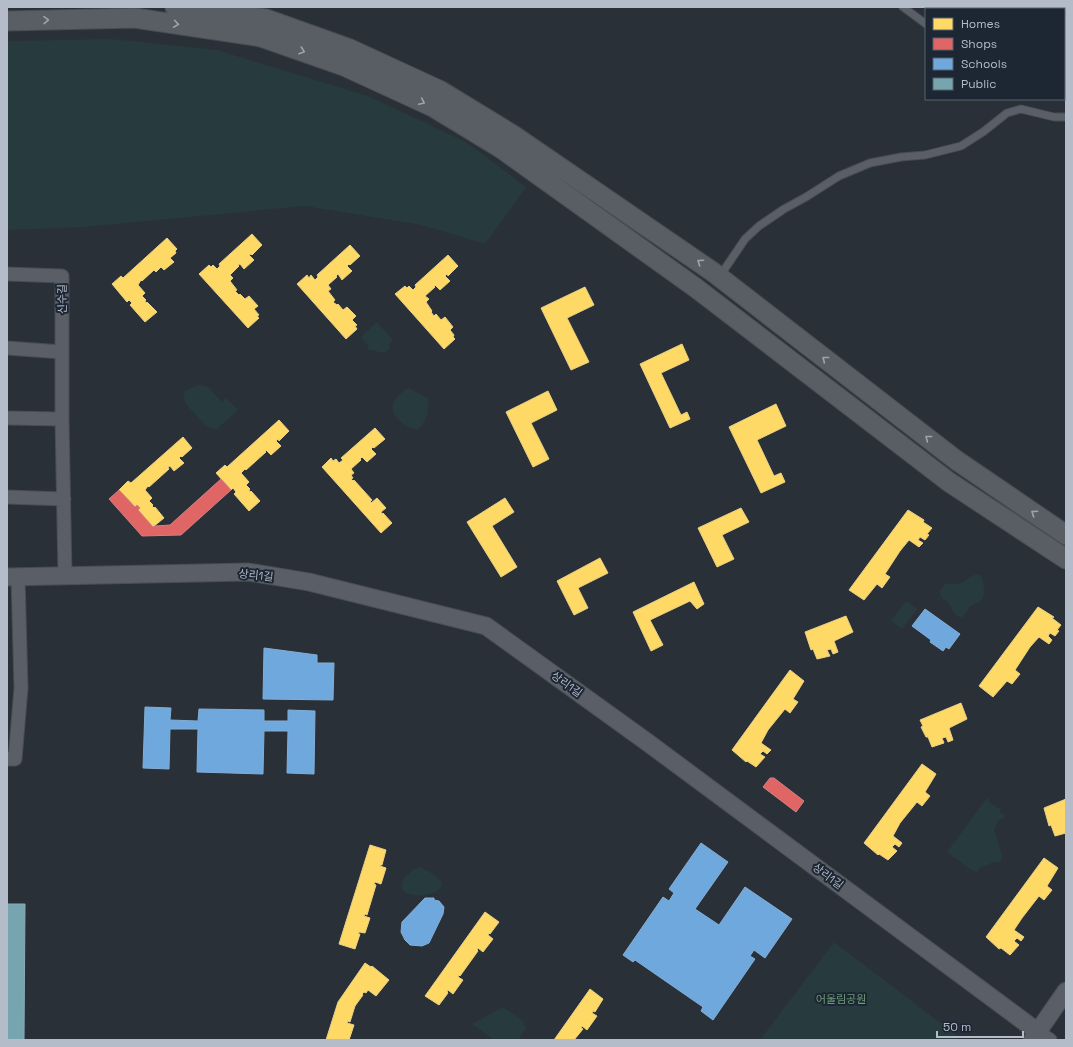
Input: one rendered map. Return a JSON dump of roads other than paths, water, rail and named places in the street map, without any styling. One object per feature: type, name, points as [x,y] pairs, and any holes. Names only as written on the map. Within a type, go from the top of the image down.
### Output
[{"type":"main road","points":[[175,7],[266,19],[350,49],[441,91],[513,135],[720,277],[956,460],[1066,535]]},
{"type":"main road","points":[[7,20],[135,18],[262,36],[344,66],[432,107],[502,149],[554,186],[696,288],[949,482],[1066,559]]},
{"type":"street","name":"신수길","points":[[7,274],[62,276],[62,420],[66,575]]},
{"type":"street","points":[[7,348],[62,352]]},
{"type":"street","points":[[7,418],[62,420]]},
{"type":"street","points":[[7,497],[64,499]]},
{"type":"street","name":"상리1길","points":[[12,576],[248,572],[309,582],[486,626],[660,752],[1040,1037]]},
{"type":"street","points":[[7,759],[15,759],[21,688],[12,576]]},
{"type":"street","points":[[1040,1037],[1066,991]]},
{"type":"lane","points":[[903,7],[925,23]]},
{"type":"lane","points":[[720,277],[745,239],[759,226],[784,209],[840,176],[870,163],[925,154],[961,146],[983,132],[1007,113],[1020,109],[1054,117],[1066,117]]},
{"type":"park label","name":"어울림공원","points":[[841,999]]}]
